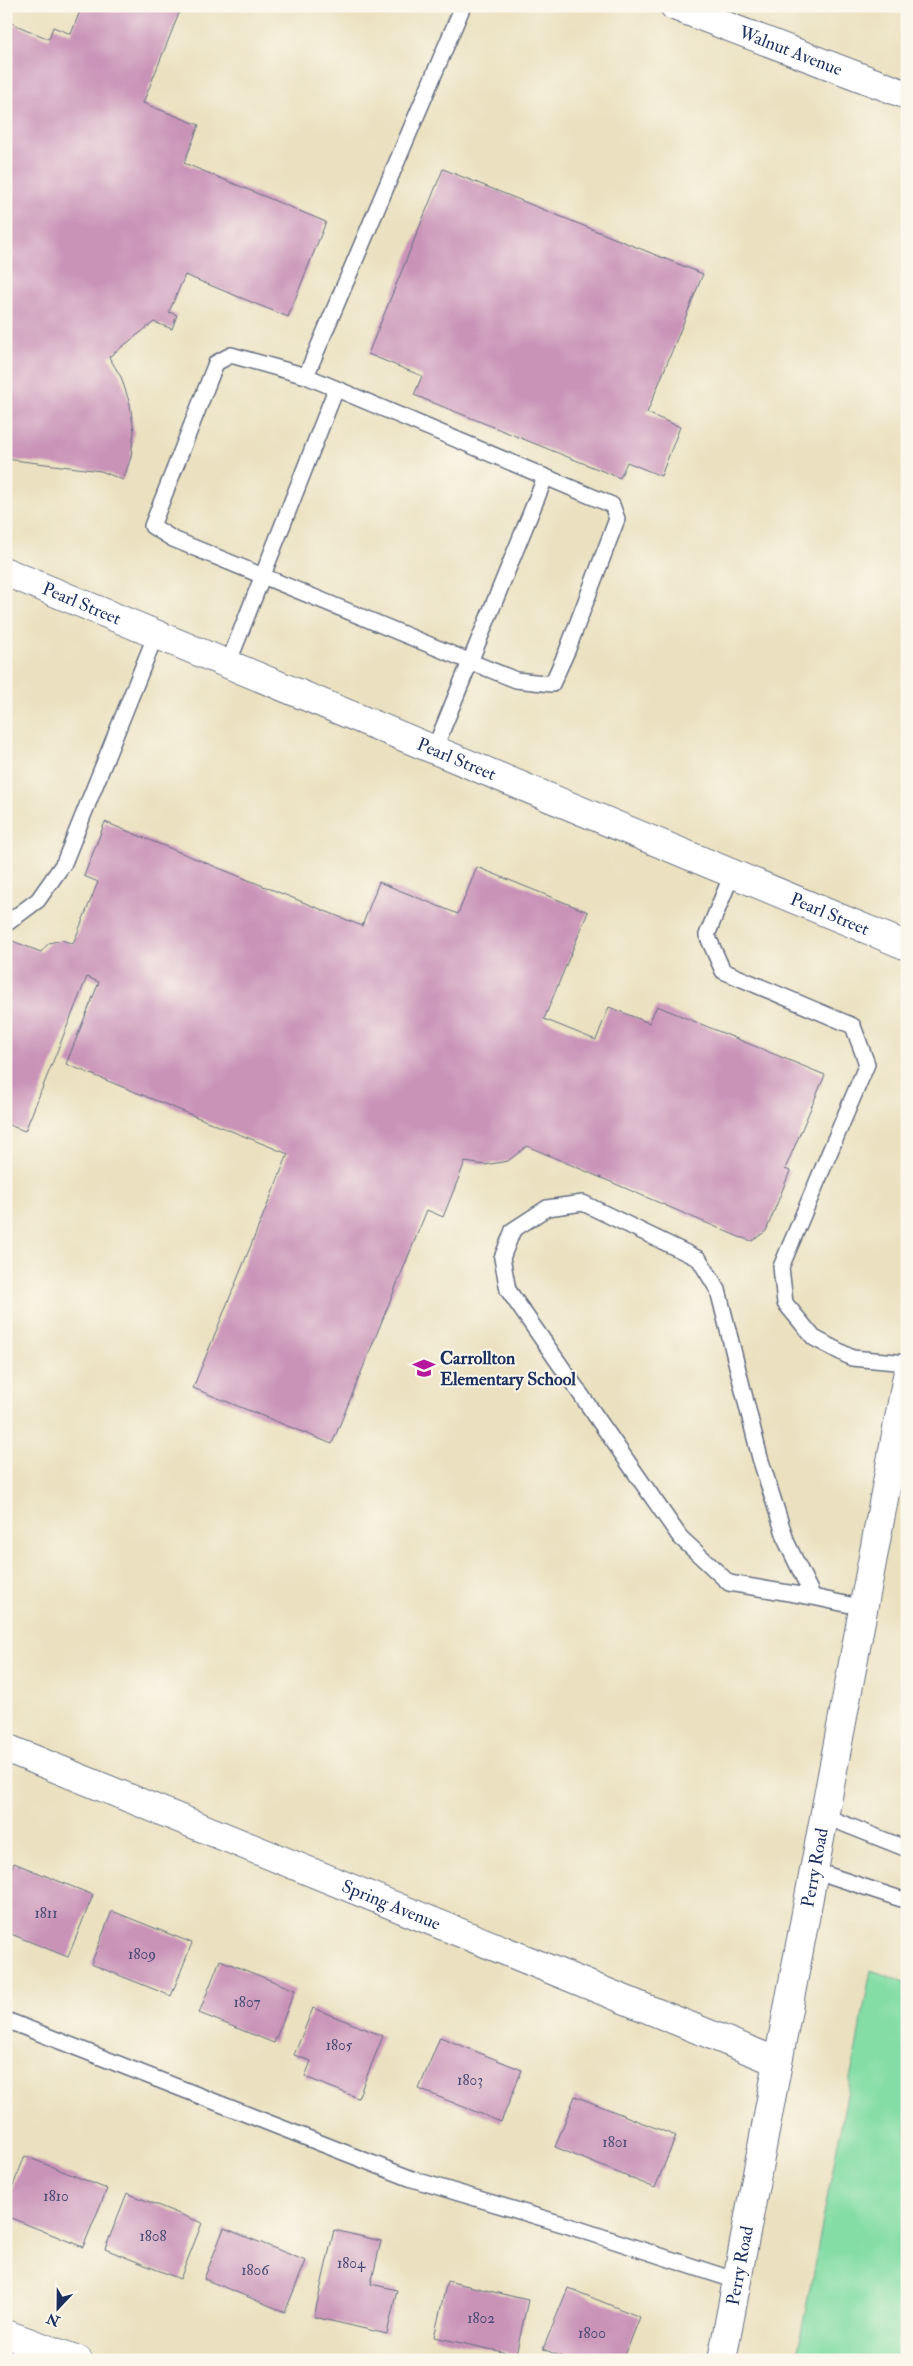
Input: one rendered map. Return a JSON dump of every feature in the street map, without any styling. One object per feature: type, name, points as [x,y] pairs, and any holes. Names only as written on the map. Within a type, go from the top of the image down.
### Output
[{"type":"street","name":"Walnut Avenue","points":[[674,6],[907,95]]},
{"type":"street","name":"Pearl Street","points":[[8,577],[156,634],[907,946]]},
{"type":"street","name":"Perry Road","points":[[722,2360],[907,1376]]},
{"type":"street","name":"Spring Avenue","points":[[6,1748],[778,2062]]},
{"type":"street","points":[[6,2334],[78,2360]]},
{"type":"lane","points":[[306,376],[463,6]]},
{"type":"lane","points":[[231,355],[306,376],[336,389],[612,505],[618,519],[568,651],[552,684],[516,680],[173,539],[152,526],[216,363],[231,355]]},
{"type":"lane","points":[[228,664],[336,389]]},
{"type":"lane","points":[[434,750],[545,478]]},
{"type":"lane","points":[[6,924],[38,900],[64,863],[156,634]]},
{"type":"lane","points":[[732,874],[707,935],[722,971],[853,1026],[867,1064],[781,1267],[785,1303],[814,1338],[852,1358],[907,1363]]},
{"type":"lane","points":[[813,1597],[787,1543],[760,1458],[718,1290],[699,1259],[583,1203],[548,1208],[514,1230],[502,1258],[508,1290],[680,1537],[729,1583],[813,1597],[864,1608]]},
{"type":"lane","points":[[824,1816],[907,1849]]},
{"type":"lane","points":[[813,1870],[907,1901]]},
{"type":"lane","points":[[6,2020],[394,2172],[569,2226],[736,2281]]},
{"type":"green space","points":[[871,1970],[907,1983],[907,2360],[796,2360]]},
{"type":"building","points":[[82,6],[182,6],[143,103],[199,125],[184,163],[326,222],[288,317],[185,275],[169,312],[177,315],[172,329],[154,322],[109,357],[121,377],[130,404],[134,431],[131,457],[123,480],[101,471],[6,459],[6,21],[49,39],[53,27],[71,34]]},
{"type":"building","points":[[443,169],[703,274],[647,413],[680,427],[661,476],[627,462],[620,478],[414,395],[422,376],[368,354]]},
{"type":"building","points":[[105,822],[362,926],[379,882],[458,914],[477,867],[588,912],[544,1019],[596,1040],[609,1007],[649,1023],[657,1006],[825,1075],[785,1169],[790,1171],[766,1231],[752,1241],[739,1237],[527,1146],[508,1161],[485,1165],[465,1162],[443,1217],[427,1210],[332,1444],[193,1388],[288,1154],[66,1064],[99,982],[87,977],[25,1131],[6,1124],[6,948],[10,940],[41,952],[49,943],[62,940],[73,944],[98,882],[84,876]]},
{"type":"building","points":[[14,1863],[93,1895],[68,1957],[6,1932],[6,1881]]},
{"type":"building","points":[[112,1911],[192,1943],[171,1996],[91,1964]]},
{"type":"building","points":[[220,1960],[295,1990],[274,2043],[199,2013]]},
{"type":"building","points":[[313,2008],[383,2036],[358,2098],[305,2077],[311,2061],[294,2055]]},
{"type":"building","points":[[440,2037],[522,2070],[501,2122],[419,2089]]},
{"type":"building","points":[[575,2096],[676,2136],[655,2188],[555,2147]]},
{"type":"building","points":[[25,2156],[107,2189],[83,2247],[6,2216],[6,2203]]},
{"type":"building","points":[[127,2193],[202,2223],[180,2279],[105,2249]]},
{"type":"building","points":[[224,2228],[306,2261],[285,2312],[204,2279]]},
{"type":"building","points":[[334,2230],[381,2241],[371,2284],[397,2290],[387,2334],[314,2317]]},
{"type":"building","points":[[447,2281],[528,2300],[516,2355],[434,2337]]},
{"type":"building","points":[[568,2288],[640,2317],[623,2360],[570,2360],[543,2349]]},
{"type":"place","name":"Carrollton Elementary School","points":[[424,1368]]}]
